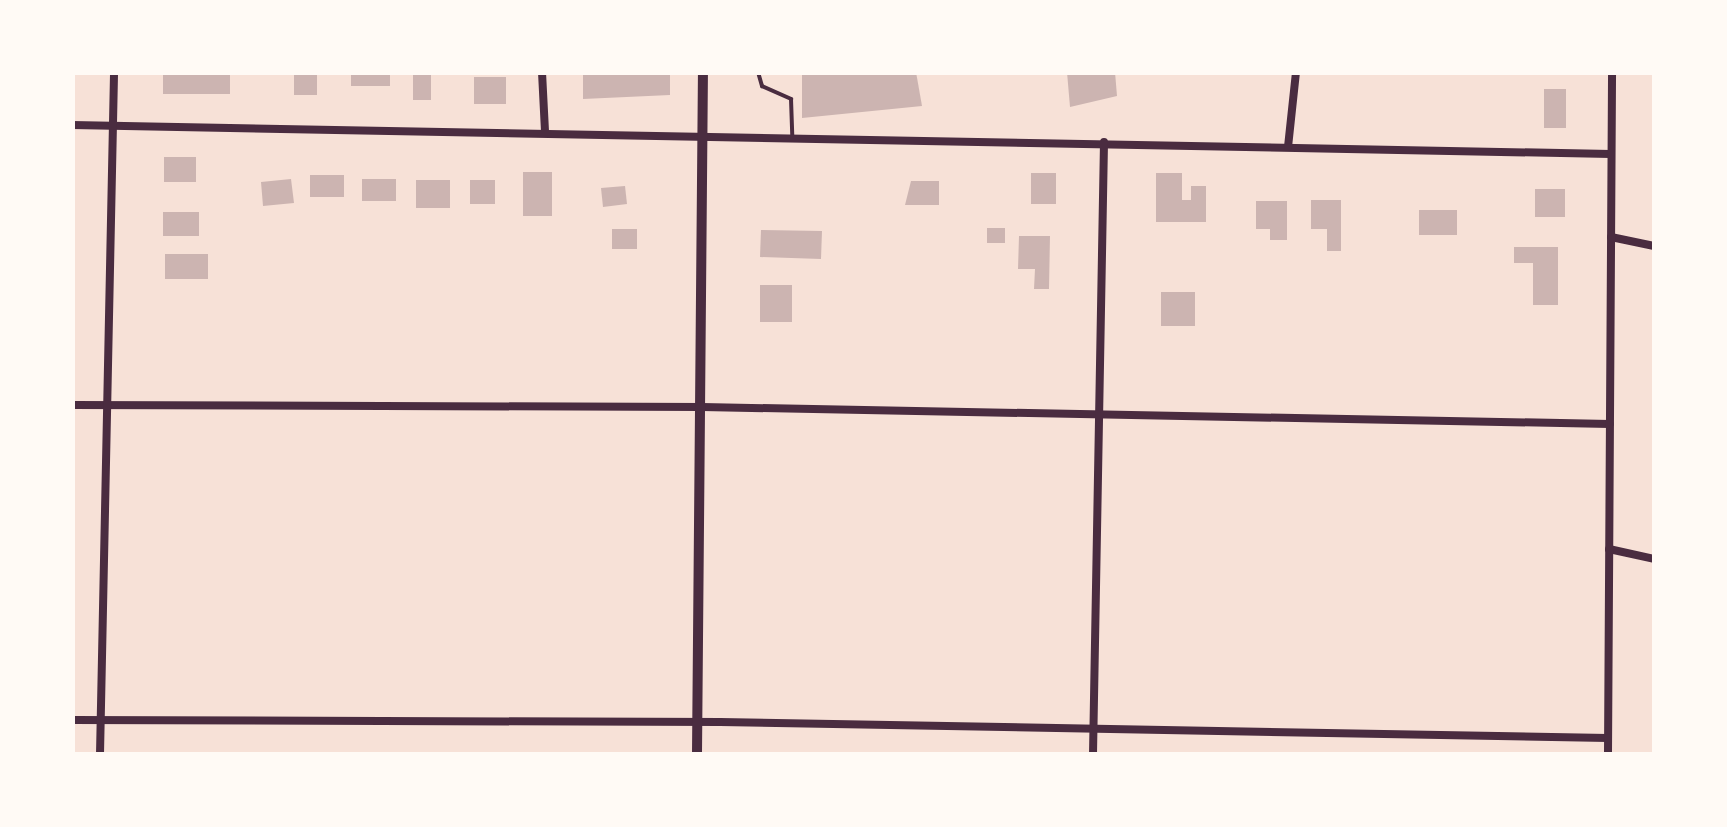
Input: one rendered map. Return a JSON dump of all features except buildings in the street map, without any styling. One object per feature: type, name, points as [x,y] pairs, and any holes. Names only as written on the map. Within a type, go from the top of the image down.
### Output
[{"type":"street","points":[[100,754],[114,72]]},
{"type":"street","points":[[542,72],[545,131]]},
{"type":"street","points":[[697,754],[708,134],[704,72]]},
{"type":"street","points":[[1288,147],[1296,72]]},
{"type":"street","points":[[1608,754],[1612,72]]},
{"type":"street","points":[[72,124],[792,135],[1612,154]]},
{"type":"street","points":[[1093,754],[1104,142]]},
{"type":"street","points":[[1611,236],[1654,246]]},
{"type":"street","points":[[72,405],[702,406],[1610,424]]},
{"type":"street","points":[[1609,549],[1654,559]]},
{"type":"street","points":[[72,720],[698,722],[1608,738]]},
{"type":"lane","points":[[758,72],[762,86],[791,99],[792,135]]}]
